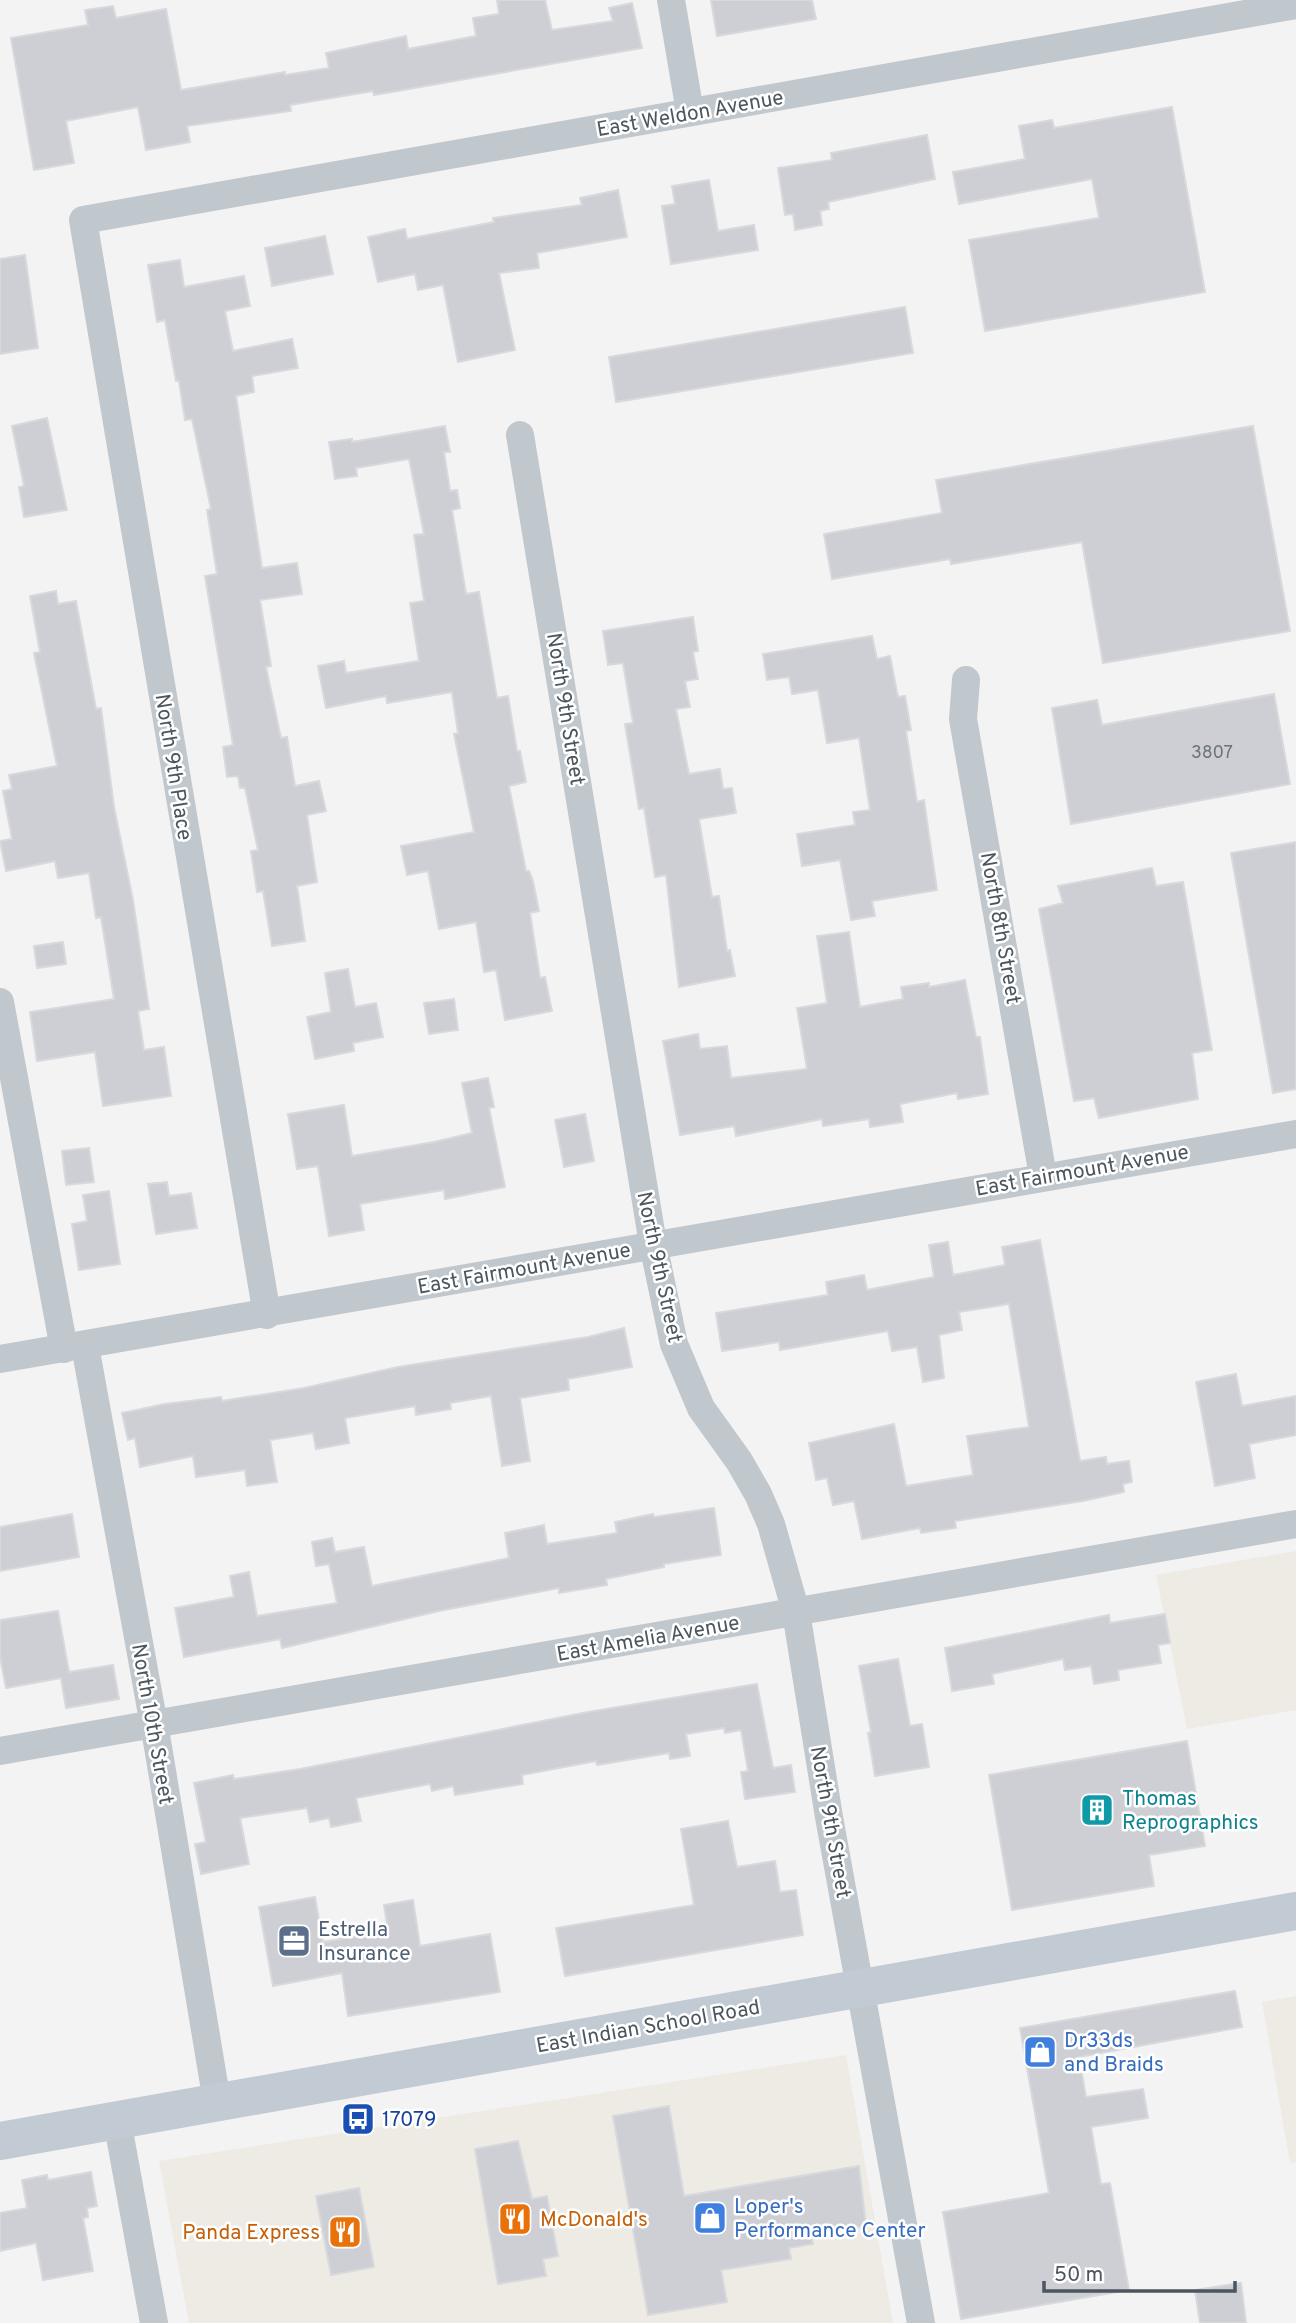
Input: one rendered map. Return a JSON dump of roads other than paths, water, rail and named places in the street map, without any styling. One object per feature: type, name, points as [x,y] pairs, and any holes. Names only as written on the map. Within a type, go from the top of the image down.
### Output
[{"type":"main road","name":"East Indian School Road","points":[[0,2141],[1296,1911]]},
{"type":"street","points":[[671,0],[690,112]]},
{"type":"street","name":"East Weldon Avenue","points":[[83,219],[1296,5]]},
{"type":"street","name":"North 9th Place","points":[[83,219],[267,1315]]},
{"type":"street","name":"North 9th Street","points":[[520,435],[653,1244],[674,1344],[701,1408],[758,1494],[771,1524],[796,1612],[921,2323]]},
{"type":"street","name":"North 8th Street","points":[[966,680],[963,719],[1043,1176]]},
{"type":"street","name":"North 10th Street","points":[[0,1002],[154,1724],[217,2102]]},
{"type":"street","name":"East Fairmount Avenue","points":[[0,1359],[267,1315],[653,1244],[1296,1134]]},
{"type":"street","name":"East Amelia Avenue","points":[[0,1751],[1296,1524]]},
{"type":"street","points":[[117,2120],[155,2323]]},
{"type":"place","name":"Thomas Reprographics","points":[[1097,1810]]},
{"type":"place","name":"Estrella Insurance","points":[[294,1941]]},
{"type":"place","name":"Dr33ds and Braids","points":[[1040,2052]]},
{"type":"place","name":"17079","points":[[358,2119]]},
{"type":"place","name":"Loper's Performance Center","points":[[710,2218]]},
{"type":"place","name":"McDonald's","points":[[515,2219]]},
{"type":"place","name":"Panda Express","points":[[345,2232]]}]
